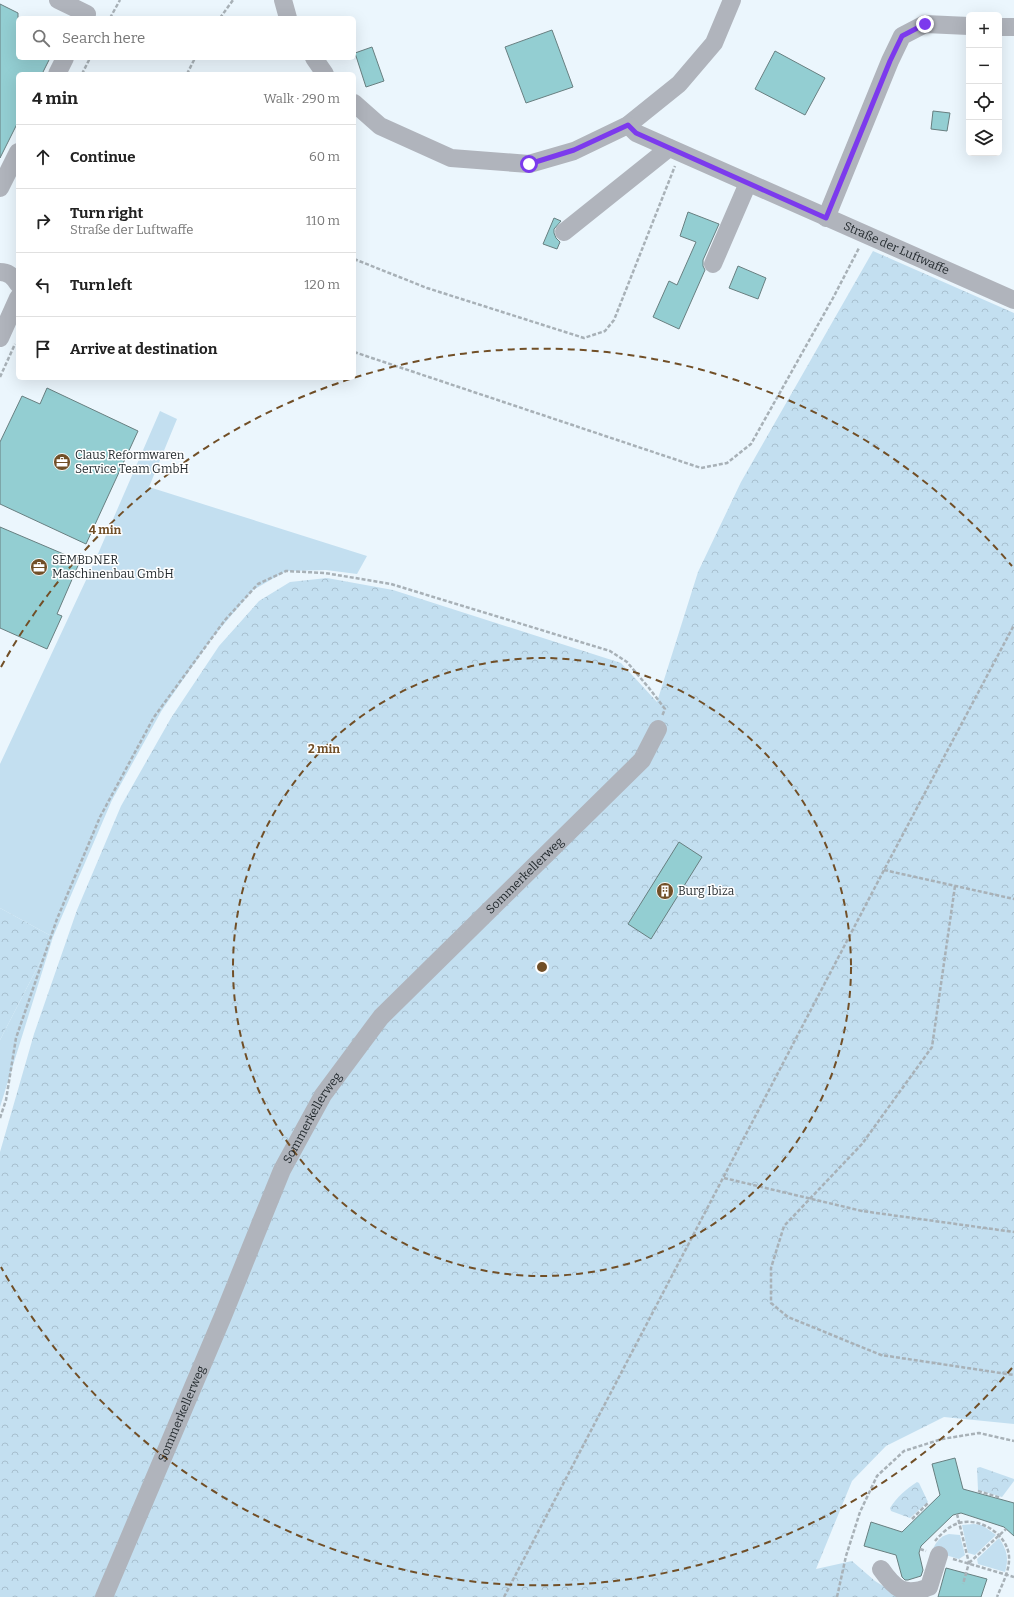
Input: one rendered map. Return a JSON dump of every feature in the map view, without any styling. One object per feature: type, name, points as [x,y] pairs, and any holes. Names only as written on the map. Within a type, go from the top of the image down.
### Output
[{"type":"street","points":[[58,0],[87,14],[86,16]]},
{"type":"street","points":[[283,0],[287,16]]},
{"type":"street","points":[[356,105],[380,126],[451,158],[529,164],[574,150],[628,125],[679,84],[714,43],[732,0]]},
{"type":"street","points":[[826,218],[890,61],[902,36],[925,24],[966,26]]},
{"type":"street","points":[[1002,27],[1014,28]]},
{"type":"street","points":[[58,72],[64,60]]},
{"type":"street","points":[[315,60],[324,72]]},
{"type":"street","name":"Straße der Luftwaffe","points":[[628,125],[636,133],[675,151],[1014,300]]},
{"type":"street","points":[[564,232],[675,151]]},
{"type":"street","points":[[0,188],[16,156]]},
{"type":"street","points":[[713,264],[748,183]]},
{"type":"street","points":[[0,272],[9,274],[16,280]]},
{"type":"street","points":[[5,331],[16,303]]},
{"type":"street","name":"Sommerkellerweg","points":[[104,1597],[220,1323],[282,1170],[323,1095],[381,1017],[642,760],[658,729]]},
{"type":"street","points":[[881,1569],[890,1582],[902,1592],[910,1594],[920,1592],[929,1587],[939,1555]]},
{"type":"path","points":[[111,16],[120,0]]},
{"type":"path","points":[[221,16],[233,0]]},
{"type":"path","points":[[83,72],[89,60]]},
{"type":"path","points":[[188,72],[194,60]]},
{"type":"path","points":[[356,260],[427,288],[584,338],[605,331],[614,320],[675,151]]},
{"type":"path","points":[[356,353],[701,468],[727,463],[751,444],[833,298],[865,235]]},
{"type":"path","points":[[0,377],[5,331]]},
{"type":"path","points":[[0,1118],[6,1100],[16,1038],[57,919],[100,818],[154,717],[225,620],[258,584],[286,571],[325,573],[391,584],[610,651],[627,662],[665,709],[658,729]]},
{"type":"path","points":[[504,1597],[884,870],[1014,625]]},
{"type":"path","points":[[884,870],[1014,899]]},
{"type":"path","points":[[955,886],[932,1047],[862,1144],[784,1226],[771,1268],[772,1303],[788,1317],[881,1355],[1014,1375]]},
{"type":"path","points":[[724,1178],[862,1211],[1014,1232]]},
{"type":"path","points":[[837,1597],[846,1556],[860,1512],[877,1476],[904,1451],[942,1439],[979,1433],[1014,1441]]},
{"type":"path","points":[[978,1491],[1001,1498]]},
{"type":"path","points":[[912,1519],[928,1503]]},
{"type":"path","points":[[957,1514],[969,1563],[963,1584]]},
{"type":"path","points":[[997,1597],[1006,1575],[1009,1565],[1009,1555],[1006,1545],[999,1535],[983,1524],[973,1522],[959,1523],[941,1534],[934,1542],[929,1552],[969,1563],[1006,1575],[1014,1577]]},
{"type":"path","points":[[969,1563],[1006,1529]]},
{"type":"green space","points":[[873,251],[1014,313],[1014,1424],[944,1417],[886,1446],[852,1481],[816,1569],[852,1561],[875,1581],[901,1597],[0,1597],[0,1152],[34,1034],[77,910],[121,806],[171,718],[219,646],[259,601],[290,582],[327,578],[393,590],[621,663],[657,702],[698,572],[741,482]]},
{"type":"green space","points":[[160,411],[177,419],[149,487],[367,556],[357,574],[326,570],[286,571],[253,590],[212,638],[162,710],[112,800],[53,937],[0,908],[0,764],[94,563]]},
{"type":"green space","points":[[0,908],[53,937],[0,1040]]},
{"type":"green space","points":[[53,937],[0,1107],[0,1040]]},
{"type":"green space","points":[[980,1467],[1014,1479],[1002,1497],[978,1490],[977,1468]]},
{"type":"green space","points":[[917,1482],[919,1483],[928,1502],[910,1518],[891,1511],[890,1508],[905,1490]]},
{"type":"green space","points":[[962,1525],[982,1525],[996,1535],[975,1555],[968,1553]]},
{"type":"green space","points":[[949,1534],[960,1535],[965,1555],[959,1559],[932,1551],[943,1536]]},
{"type":"green space","points":[[999,1538],[1004,1546],[1006,1554],[1007,1562],[1005,1572],[978,1564],[977,1559]]},
{"type":"building","points":[[0,4],[18,13],[18,16],[16,16],[16,60],[49,60],[43,72],[16,72],[16,126],[0,158]]},
{"type":"building","points":[[552,30],[573,87],[526,103],[505,47]]},
{"type":"building","points":[[372,47],[384,81],[366,87],[356,53]]},
{"type":"building","points":[[775,51],[825,78],[805,115],[755,89]]},
{"type":"building","points":[[933,111],[950,113],[947,131],[931,129]]},
{"type":"building","points":[[688,212],[719,224],[703,260],[705,270],[679,329],[653,317],[669,281],[677,285],[696,242],[680,236]]},
{"type":"building","points":[[554,218],[561,221],[554,229],[556,238],[560,242],[557,249],[543,244]]},
{"type":"building","points":[[738,266],[766,278],[758,299],[729,288]]},
{"type":"building","name":"Claus Reformwaren Service Team GmbH","points":[[47,388],[138,431],[86,544],[0,504],[0,442],[22,396],[40,404]]},
{"type":"building","points":[[0,527],[80,561],[57,614],[62,616],[47,649],[0,628]]},
{"type":"building","name":"Burg Ibiza","points":[[679,842],[702,857],[651,939],[628,924]]},
{"type":"building","points":[[955,1458],[963,1489],[1014,1503],[1014,1536],[1004,1527],[961,1513],[953,1515],[921,1546],[919,1553],[923,1570],[921,1576],[905,1580],[902,1577],[896,1555],[864,1546],[871,1522],[902,1532],[940,1495],[932,1464]]},
{"type":"building","points":[[946,1568],[987,1579],[981,1597],[938,1597]]},
{"type":"place","name":"Claus Reformwaren Service Team GmbH","points":[[62,462]]},
{"type":"place","name":"SEMBDNER Maschinenbau GmbH","points":[[39,567]]},
{"type":"place","name":"Burg Ibiza","points":[[665,891]]},
{"type":"route","points":[[529,164],[574,150],[628,125],[636,133],[826,218],[890,61],[902,36],[925,24]]}]
